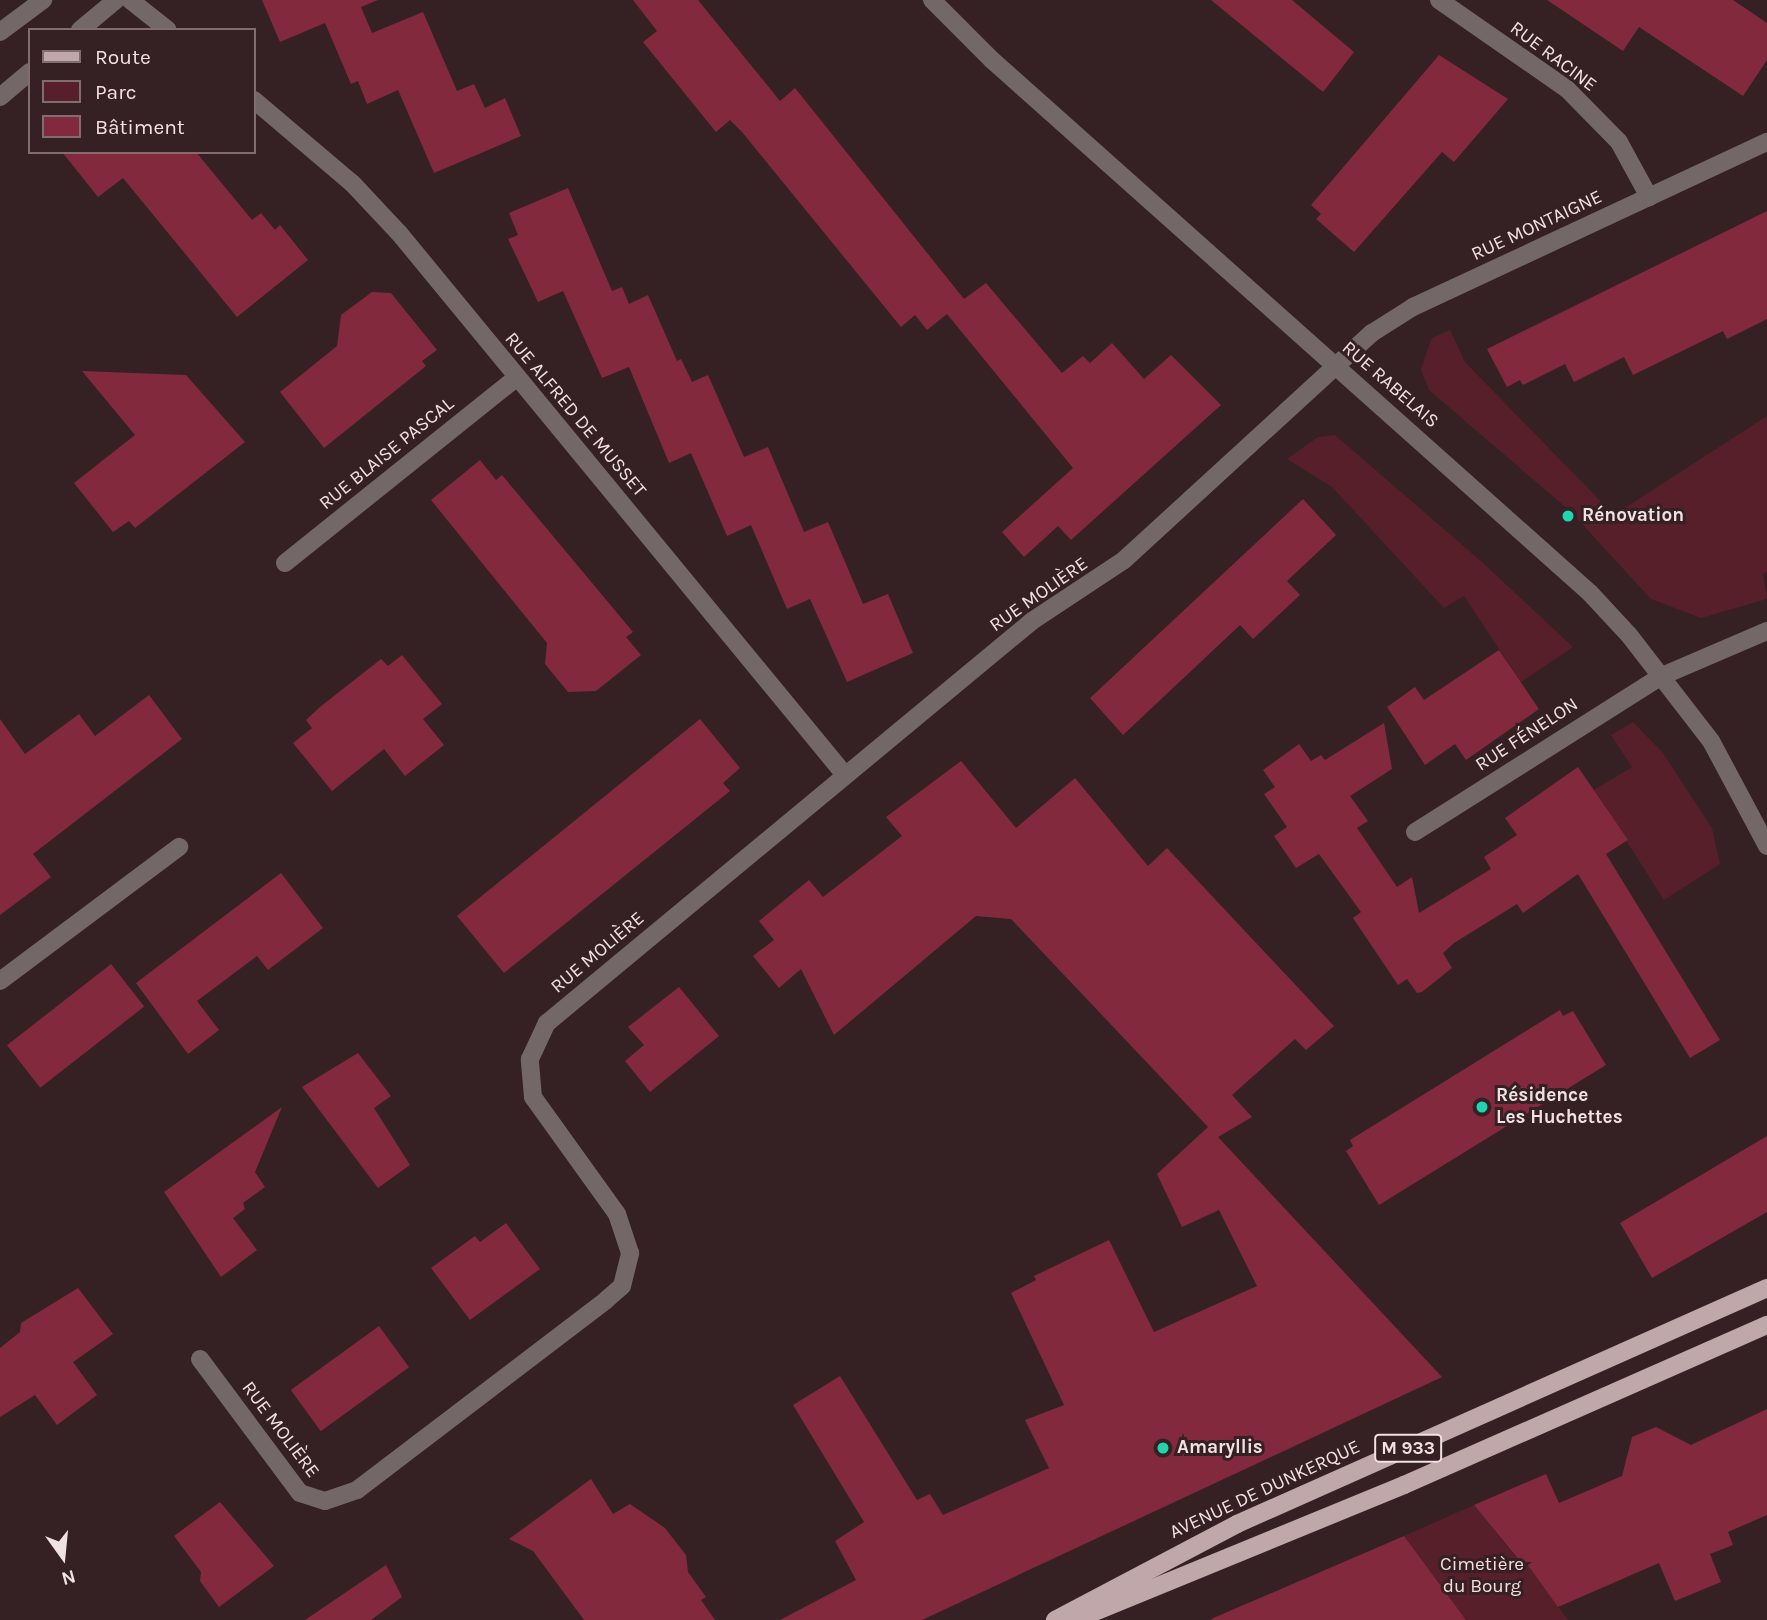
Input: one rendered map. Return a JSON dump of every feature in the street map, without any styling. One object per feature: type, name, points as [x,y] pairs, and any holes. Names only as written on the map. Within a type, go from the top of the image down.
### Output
[{"type":"main road","name":"AVENUE DE DUNKERQUE","points":[[1055,1620],[1237,1524],[1767,1289]]},
{"type":"main road","name":"M 933","points":[[1075,1620],[1417,1480],[1767,1325]]},
{"type":"street","points":[[0,32],[43,0]]},
{"type":"street","points":[[82,28],[116,0]]},
{"type":"street","points":[[131,0],[166,28]]},
{"type":"street","name":"RUE RABELAIS","points":[[932,0],[992,60],[1541,546],[1629,635],[1711,741],[1767,846]]},
{"type":"street","name":"RUE RACINE","points":[[1439,0],[1577,98],[1619,142],[1649,197]]},
{"type":"street","points":[[0,97],[28,74]]},
{"type":"street","name":"RUE ALFRED DE MUSSET","points":[[256,102],[373,205],[845,775]]},
{"type":"street","name":"RUE MONTAIGNE","points":[[1336,365],[1372,333],[1413,307],[1767,142]]},
{"type":"street","name":"RUE MOLIÈRE","points":[[200,1359],[300,1493],[325,1501],[357,1490],[606,1300],[629,1270],[625,1232],[617,1214],[533,1097],[530,1059],[538,1037],[561,1011],[1032,621],[1124,560],[1336,365]]},
{"type":"street","name":"RUE BLAISE PASCAL","points":[[285,562],[516,378]]},
{"type":"street","name":"RUE FÉNELON","points":[[1415,832],[1662,676],[1767,631]]},
{"type":"street","points":[[0,981],[179,847]]},
{"type":"green space","points":[[1450,330],[1465,362],[1614,515],[1767,416],[1767,572],[1763,574],[1767,599],[1701,618],[1651,599],[1570,511],[1429,390],[1421,370],[1426,354],[1432,338]]},
{"type":"green space","points":[[1335,435],[1482,562],[1573,647],[1521,682],[1464,596],[1444,608],[1332,487],[1287,459],[1318,437]]},
{"type":"green space","points":[[1633,722],[1663,753],[1712,828],[1720,864],[1664,900],[1594,790],[1632,767],[1611,735]]},
{"type":"green space","name":"Cimetière du Bourg","points":[[1474,1505],[1523,1566],[1527,1564],[1568,1620],[1466,1620],[1404,1536]]},
{"type":"building","points":[[262,0],[378,0],[361,7],[372,33],[423,12],[457,91],[474,84],[485,108],[505,98],[521,136],[434,173],[398,90],[367,104],[358,81],[351,84],[325,23],[280,42]]},
{"type":"building","points":[[633,0],[698,0],[780,101],[795,88],[964,299],[986,283],[1062,373],[1083,356],[1090,363],[1112,343],[1144,379],[1171,355],[1221,405],[1071,540],[1058,526],[1024,557],[1002,532],[1073,468],[947,314],[927,330],[915,315],[901,327],[742,132],[730,120],[716,132],[643,42],[657,31]]},
{"type":"building","points":[[1211,0],[1292,0],[1354,52],[1323,92]]},
{"type":"building","points":[[1547,0],[1733,0],[1767,23],[1767,60],[1743,96],[1639,27],[1623,51]]},
{"type":"building","points":[[1439,55],[1508,99],[1454,162],[1442,152],[1354,252],[1316,219],[1321,214],[1311,205]]},
{"type":"building","points":[[64,154],[198,154],[252,220],[261,213],[275,230],[280,225],[308,260],[237,317],[123,178],[98,197]]},
{"type":"building","points":[[568,188],[612,291],[622,287],[629,304],[648,295],[677,361],[681,359],[692,382],[708,375],[744,457],[768,447],[804,532],[828,522],[863,604],[888,594],[913,653],[847,682],[810,599],[787,609],[751,525],[727,536],[691,453],[669,463],[629,367],[602,378],[563,291],[538,302],[508,239],[518,235],[509,213]]},
{"type":"building","points":[[1767,211],[1767,319],[1727,339],[1723,331],[1633,375],[1624,357],[1574,382],[1565,364],[1523,385],[1520,380],[1507,387],[1487,349]]},
{"type":"building","points":[[372,292],[391,293],[437,350],[422,361],[426,366],[324,448],[280,392],[337,346],[341,315]]},
{"type":"building","points":[[82,371],[186,375],[245,442],[135,528],[129,521],[113,532],[74,483],[135,435]]},
{"type":"building","points":[[480,460],[496,480],[502,475],[633,632],[626,637],[641,655],[596,691],[568,692],[545,664],[547,643],[431,500]]},
{"type":"building","points":[[1303,499],[1336,535],[1287,581],[1300,595],[1253,639],[1240,625],[1123,735],[1090,698]]},
{"type":"building","points":[[1499,650],[1539,709],[1466,760],[1455,744],[1425,765],[1387,707],[1415,687],[1424,700]]},
{"type":"building","points":[[402,655],[442,704],[423,719],[444,745],[405,776],[384,749],[332,791],[293,743],[312,728],[306,720],[320,707],[381,659],[388,666]]},
{"type":"building","points":[[149,695],[182,739],[33,854],[51,877],[0,915],[0,719],[25,754],[79,714],[95,736]]},
{"type":"building","points":[[700,719],[740,768],[723,783],[730,791],[504,973],[457,916]]},
{"type":"building","points":[[1384,723],[1392,769],[1350,796],[1368,821],[1357,828],[1397,887],[1412,877],[1419,913],[1491,869],[1484,857],[1517,835],[1505,818],[1578,767],[1628,840],[1606,854],[1720,1040],[1690,1058],[1578,874],[1523,913],[1517,904],[1454,943],[1443,953],[1452,968],[1422,992],[1417,993],[1407,979],[1398,985],[1353,918],[1361,912],[1319,854],[1296,868],[1274,836],[1287,827],[1264,794],[1275,787],[1263,770],[1299,744],[1311,761],[1321,755],[1325,760]]},
{"type":"building","points":[[961,761],[1016,828],[1075,778],[1148,866],[1167,848],[1334,1026],[1306,1050],[1295,1039],[1232,1095],[1252,1117],[1218,1137],[1442,1377],[922,1620],[780,1620],[856,1580],[835,1541],[864,1522],[793,1405],[840,1376],[917,1500],[930,1494],[943,1515],[1049,1468],[1025,1420],[1064,1405],[1011,1293],[1036,1280],[1034,1276],[1109,1240],[1154,1332],[1257,1286],[1219,1210],[1182,1227],[1157,1174],[1208,1127],[1011,919],[976,916],[834,1035],[801,969],[779,988],[753,956],[774,940],[759,921],[809,880],[823,897],[902,836],[886,817]]},
{"type":"building","points":[[281,873],[323,928],[268,970],[257,956],[197,1001],[219,1030],[188,1054],[136,983]]},
{"type":"building","points":[[111,964],[144,1007],[40,1088],[7,1045]]},
{"type":"building","points":[[679,987],[719,1036],[650,1092],[625,1061],[644,1045],[628,1027]]},
{"type":"building","name":"Résidence Les Huchettes","points":[[1560,1010],[1563,1016],[1573,1011],[1606,1065],[1379,1205],[1346,1151],[1353,1146],[1350,1140]]},
{"type":"building","points":[[358,1053],[391,1096],[374,1108],[410,1165],[378,1188],[302,1087]]},
{"type":"building","points":[[282,1107],[255,1172],[265,1187],[243,1203],[245,1209],[233,1218],[257,1250],[221,1277],[164,1192]]},
{"type":"building","points":[[1767,1136],[1767,1212],[1652,1278],[1620,1223]]},
{"type":"building","points":[[506,1223],[540,1269],[470,1320],[431,1268],[475,1236],[480,1242]]},
{"type":"building","points":[[78,1288],[113,1334],[73,1362],[97,1395],[57,1425],[35,1395],[0,1417],[0,1348],[20,1332],[21,1323]]},
{"type":"building","points":[[379,1326],[409,1367],[321,1431],[291,1390]]},
{"type":"building","points":[[1767,1409],[1767,1515],[1728,1532],[1733,1545],[1710,1554],[1721,1582],[1675,1601],[1659,1563],[1558,1607],[1527,1564],[1524,1566],[1474,1505],[1546,1474],[1559,1503],[1622,1476],[1632,1437],[1656,1427],[1691,1445]]},
{"type":"building","points":[[591,1479],[613,1514],[630,1504],[665,1528],[686,1555],[688,1572],[706,1597],[701,1600],[715,1620],[584,1620],[533,1551],[509,1539]]},
{"type":"building","points":[[220,1502],[274,1566],[219,1607],[200,1581],[201,1572],[174,1536]]},
{"type":"building","points":[[1404,1536],[1466,1620],[1211,1619]]},
{"type":"building","points":[[386,1565],[402,1597],[371,1620],[305,1620]]},
{"type":"place","name":"Rénovation","points":[[1568,516]]},
{"type":"place","name":"Résidence Les Huchettes","points":[[1482,1107]]},
{"type":"place","name":"Amaryllis","points":[[1163,1448]]}]
